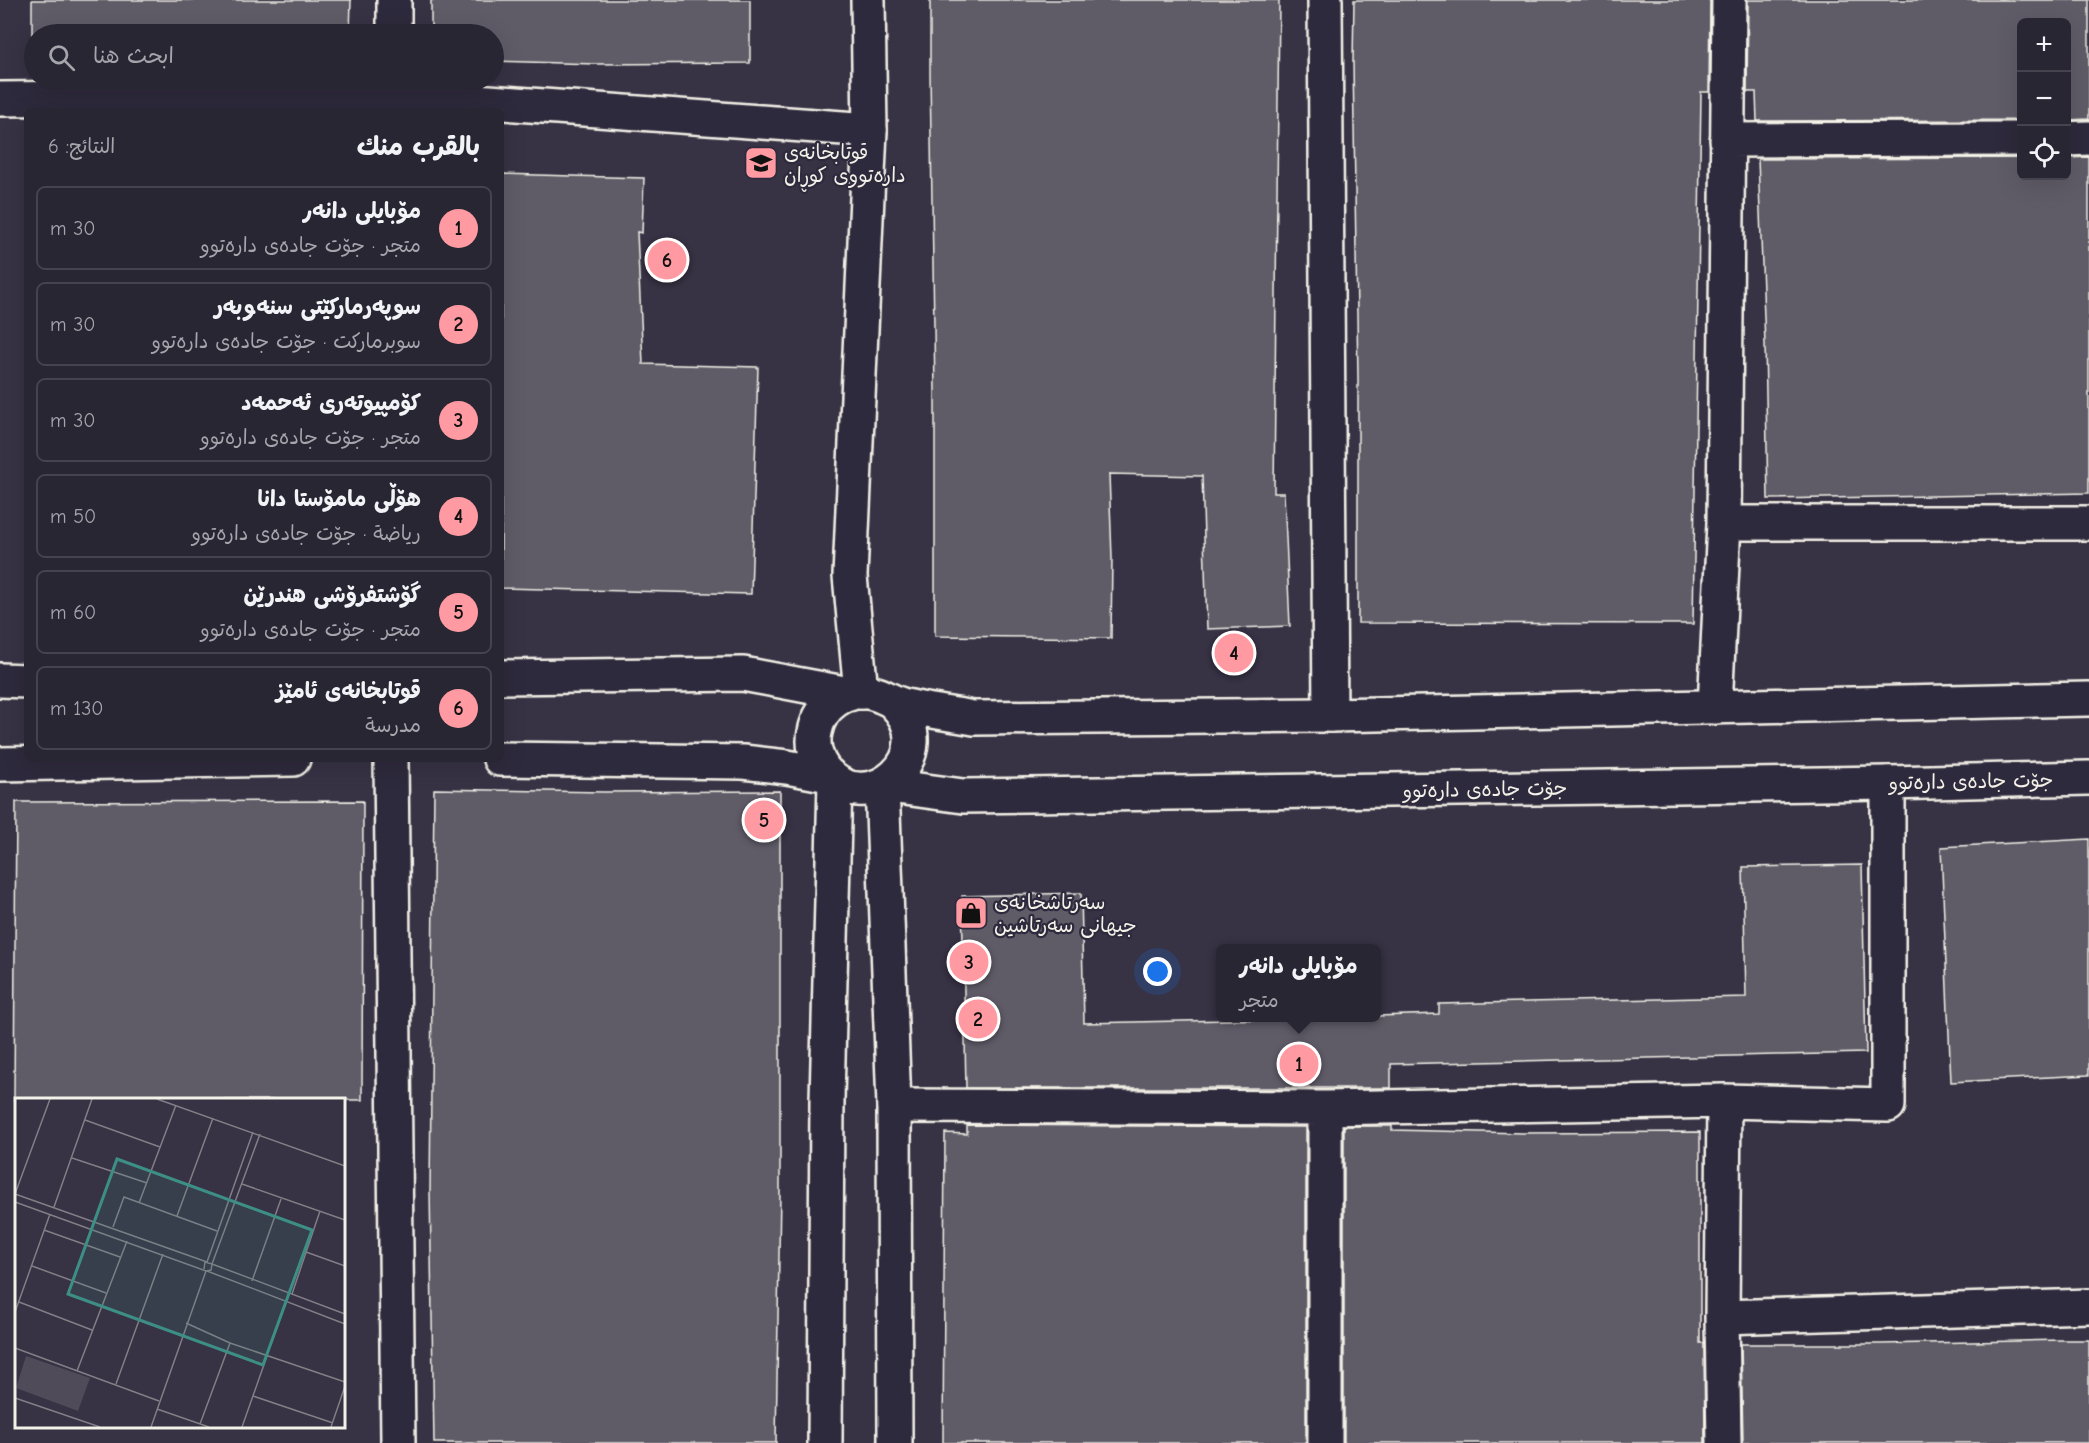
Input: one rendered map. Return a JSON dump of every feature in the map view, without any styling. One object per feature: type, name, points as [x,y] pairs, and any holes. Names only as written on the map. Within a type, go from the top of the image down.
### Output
[{"type":"street","points":[[394,0],[394,24]]},
{"type":"street","points":[[855,693],[850,576],[870,130],[868,0]]},
{"type":"street","points":[[1325,0],[1330,715]]},
{"type":"street","points":[[1715,707],[1724,523],[1730,0]]},
{"type":"street","points":[[0,99],[296,90]]},
{"type":"street","points":[[427,90],[870,130]]},
{"type":"street","points":[[2071,138],[2089,138]]},
{"type":"street","points":[[1727,140],[2017,139]]},
{"type":"street","points":[[1724,523],[2089,523]]},
{"type":"street","points":[[504,676],[743,674],[855,693],[877,694],[893,702],[934,712],[974,718],[1330,715],[2089,699]]},
{"type":"street","points":[[0,680],[24,681]]},
{"type":"street","points":[[855,693],[838,698],[825,709],[815,731],[816,755],[819,762],[832,778],[842,785],[858,789],[890,781],[907,762],[911,745],[910,729],[893,702]]},
{"type":"street","points":[[504,759],[743,762],[787,767],[832,778]]},
{"type":"street","points":[[0,764],[117,762]]},
{"type":"street","points":[[391,762],[398,1443]]},
{"type":"street","points":[[825,1443],[832,778]]},
{"type":"street","name":"جۆت جادەی دارەتوو","points":[[882,784],[963,796],[2089,778]]},
{"type":"street","points":[[894,1106],[1325,1108],[1724,1101],[1888,1105],[1888,783]]},
{"type":"street","points":[[882,784],[894,1106],[895,1443]]},
{"type":"street","points":[[1724,1101],[1722,1317],[1724,1443]]},
{"type":"street","points":[[1325,1108],[1325,1443]]},
{"type":"street","points":[[1722,1317],[2089,1306]]},
{"type":"building","points":[[32,0],[351,0],[350,24],[32,24]]},
{"type":"building","points":[[431,0],[750,0],[750,63],[595,64],[504,61],[504,24],[431,24]]},
{"type":"building","points":[[930,0],[1279,0],[1274,493],[1284,493],[1290,626],[1207,629],[1202,476],[1109,474],[1112,558],[1111,638],[935,636],[935,392]]},
{"type":"building","points":[[1354,0],[1710,0],[1709,92],[1701,92],[1693,624],[1358,623]]},
{"type":"building","points":[[1748,0],[2089,0],[2089,119],[2071,120],[2071,18],[2017,18],[2017,120],[1757,121],[1756,92],[1747,92]]},
{"type":"building","points":[[2089,157],[2089,493],[1768,499],[1758,159],[2017,158],[2017,180],[2071,180],[2071,158]]},
{"type":"building","points":[[504,174],[644,178],[642,233],[637,232],[643,364],[758,367],[751,594],[504,588]]},
{"type":"building","points":[[434,789],[604,792],[780,791],[780,1193],[776,1443],[434,1443],[430,1190]]},
{"type":"building","points":[[363,801],[362,1100],[345,1100],[345,1098],[15,1098],[14,1100],[16,802]]},
{"type":"building","points":[[2089,839],[2089,1075],[1951,1082],[1941,847]]},
{"type":"building","points":[[1862,865],[1866,1053],[1391,1064],[1391,1088],[966,1088],[962,896],[1081,893],[1084,1023],[1216,1020],[1381,1022],[1381,1016],[1439,1014],[1439,1004],[1746,997],[1743,867]]},
{"type":"building","points":[[967,1125],[1306,1127],[1306,1443],[943,1443],[945,1133],[967,1134]]},
{"type":"building","points":[[1344,1126],[1392,1126],[1392,1130],[1523,1133],[1700,1132],[1700,1343],[1704,1343],[1705,1443],[1344,1443]]},
{"type":"building","points":[[2089,1340],[2089,1443],[1743,1443],[1741,1344]]},
{"type":"place","name":"قوتابخانەی دارەتووی کوڕان","points":[[761,163]]},
{"type":"place","name":"قوتابخانەی ئامێز","points":[[667,260]]},
{"type":"place","name":"هۆڵی مامۆستا دانا","points":[[1234,653]]},
{"type":"place","name":"گۆشتفرۆشی هندرێن","points":[[764,820]]},
{"type":"place","name":"سەرتاشخانەی جیهانی سەرتاشین","points":[[971,913]]},
{"type":"place","name":"کۆمپیوتەری ئەحمەد","points":[[969,962]]},
{"type":"place","name":"سوپەرمارکێتی سنەوبەر","points":[[978,1019]]},
{"type":"place","name":"مۆبایلی دانەر","points":[[1299,1064]]}]
